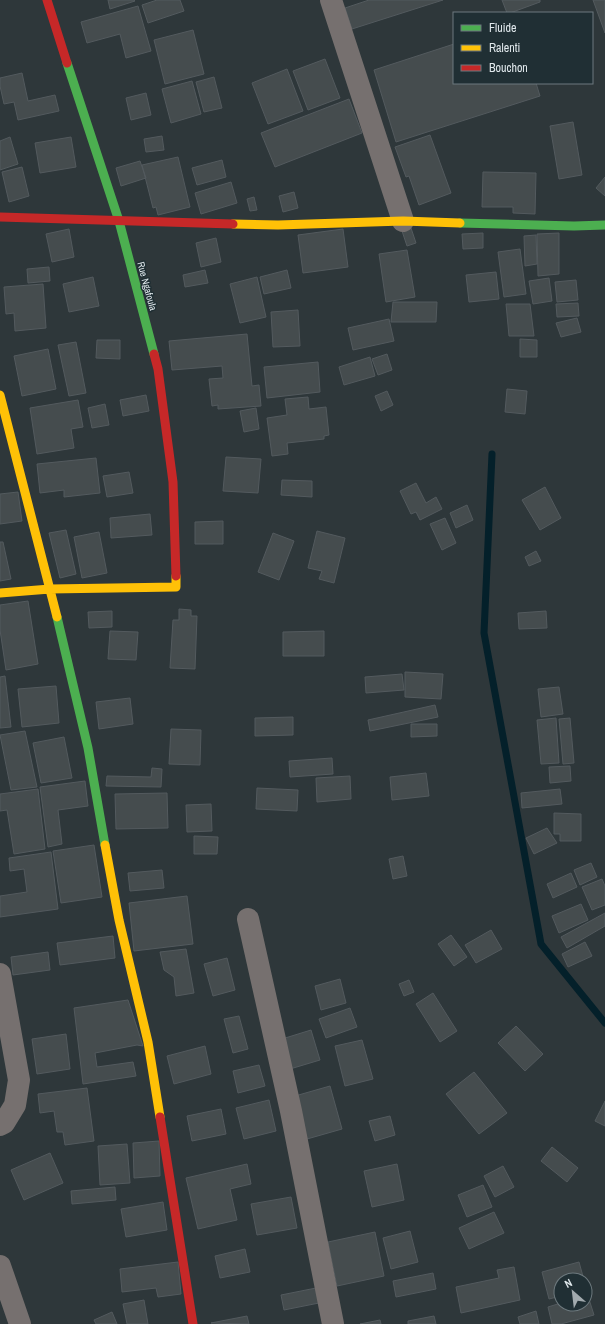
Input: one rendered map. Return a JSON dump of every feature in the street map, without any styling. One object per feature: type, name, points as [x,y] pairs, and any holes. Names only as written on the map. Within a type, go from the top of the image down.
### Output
[{"type":"street","name":"Rue Ngafoula","points":[[47,0],[119,221],[158,369],[173,482],[176,587],[50,589]]},
{"type":"street","points":[[331,0],[403,221]]},
{"type":"street","points":[[0,217],[278,225],[403,221],[574,226],[605,225]]},
{"type":"street","points":[[0,395],[50,589],[88,748],[119,920],[148,1042],[182,1246],[193,1324]]},
{"type":"street","points":[[0,593],[50,589]]},
{"type":"street","points":[[248,919],[291,1111],[333,1324]]},
{"type":"street","points":[[0,974],[19,1080],[15,1105],[4,1123],[0,1124]]},
{"type":"street","points":[[0,1266],[20,1324]]},
{"type":"building","points":[[108,0],[134,0],[135,1],[110,9]]},
{"type":"building","points":[[157,0],[180,0],[184,11],[148,23],[142,5]]},
{"type":"building","points":[[369,0],[443,0],[352,29],[345,8]]},
{"type":"building","points":[[502,0],[540,0],[540,2],[513,12],[507,12]]},
{"type":"building","points":[[593,0],[605,0],[605,33]]},
{"type":"building","points":[[138,6],[151,51],[126,58],[120,34],[87,43],[81,22]]},
{"type":"building","points":[[193,30],[204,74],[165,84],[154,40]]},
{"type":"building","points":[[453,44],[453,84],[536,84],[540,96],[396,142],[374,70]]},
{"type":"building","points":[[325,59],[340,98],[308,110],[293,71]]},
{"type":"building","points":[[287,69],[303,111],[268,124],[252,83]]},
{"type":"building","points":[[22,73],[28,101],[55,95],[59,111],[18,120],[14,102],[4,104],[0,86],[0,78]]},
{"type":"building","points":[[214,77],[222,108],[204,112],[196,82]]},
{"type":"building","points":[[192,81],[201,114],[171,123],[162,89]]},
{"type":"building","points":[[146,93],[151,115],[131,120],[126,98]]},
{"type":"building","points":[[349,99],[362,133],[275,167],[261,133]]},
{"type":"building","points":[[573,122],[582,175],[559,179],[550,126]]},
{"type":"building","points":[[430,135],[451,193],[419,205],[409,176],[406,177],[395,147]]},
{"type":"building","points":[[162,136],[164,150],[146,152],[144,139]]},
{"type":"building","points":[[10,137],[18,164],[0,170],[0,141]]},
{"type":"building","points":[[71,137],[76,167],[40,173],[35,143]]},
{"type":"building","points":[[178,157],[190,207],[158,215],[156,207],[153,208],[142,165]]},
{"type":"building","points":[[222,160],[226,177],[197,185],[192,168]]},
{"type":"building","points":[[140,161],[146,178],[121,186],[116,168]]},
{"type":"building","points":[[22,167],[29,196],[9,202],[2,172]]},
{"type":"building","points":[[483,172],[536,173],[535,214],[513,213],[513,207],[482,207]]},
{"type":"building","points":[[605,177],[605,196],[596,188]]},
{"type":"building","points":[[231,182],[237,203],[201,214],[195,193]]},
{"type":"building","points":[[294,192],[298,208],[283,212],[279,196]]},
{"type":"building","points":[[254,197],[257,210],[250,211],[247,199]]},
{"type":"building","points":[[411,228],[416,243],[407,246],[402,231]]},
{"type":"building","points":[[69,229],[74,257],[52,262],[46,234]]},
{"type":"building","points":[[343,229],[348,267],[303,273],[298,235]]},
{"type":"building","points":[[483,233],[483,248],[463,249],[462,234]]},
{"type":"building","points":[[559,233],[559,274],[538,276],[537,234]]},
{"type":"building","points":[[536,235],[537,264],[525,266],[524,236]]},
{"type":"building","points":[[216,238],[221,262],[201,267],[196,243]]},
{"type":"building","points":[[520,249],[526,294],[504,297],[498,252]]},
{"type":"building","points":[[407,250],[415,297],[386,302],[379,254]]},
{"type":"building","points":[[49,267],[50,281],[28,283],[27,269]]},
{"type":"building","points":[[205,270],[208,283],[185,287],[183,275]]},
{"type":"building","points":[[287,270],[291,288],[264,294],[260,277]]},
{"type":"building","points":[[496,272],[499,299],[469,302],[466,275]]},
{"type":"building","points":[[93,277],[99,306],[69,312],[63,284]]},
{"type":"building","points":[[257,277],[266,317],[240,323],[230,284]]},
{"type":"building","points":[[549,278],[552,301],[533,304],[529,281]]},
{"type":"building","points":[[576,280],[578,300],[557,302],[555,282]]},
{"type":"building","points":[[43,284],[46,328],[15,331],[14,313],[6,314],[4,287]]},
{"type":"building","points":[[393,302],[437,302],[436,322],[391,322]]},
{"type":"building","points":[[578,303],[579,316],[557,317],[556,304]]},
{"type":"building","points":[[506,304],[530,304],[534,336],[509,336]]},
{"type":"building","points":[[298,310],[300,346],[273,347],[271,312]]},
{"type":"building","points":[[577,318],[581,332],[561,337],[556,323]]},
{"type":"building","points":[[389,319],[394,341],[353,350],[348,328]]},
{"type":"building","points":[[247,334],[252,386],[259,385],[261,406],[218,409],[218,405],[212,406],[209,379],[223,378],[222,366],[172,370],[169,341]]},
{"type":"building","points":[[520,339],[537,340],[537,357],[520,357]]},
{"type":"building","points":[[97,340],[120,340],[120,359],[96,358]]},
{"type":"building","points":[[76,342],[86,393],[69,396],[58,345]]},
{"type":"building","points":[[48,349],[56,389],[22,396],[14,356]]},
{"type":"building","points":[[387,354],[392,370],[378,375],[372,359]]},
{"type":"building","points":[[370,357],[375,376],[344,385],[339,367]]},
{"type":"building","points":[[318,362],[320,392],[267,398],[264,367]]},
{"type":"building","points":[[507,389],[527,391],[525,414],[505,412]]},
{"type":"building","points":[[387,391],[393,405],[381,411],[375,396]]},
{"type":"building","points":[[146,395],[149,411],[123,416],[120,400]]},
{"type":"building","points":[[308,397],[309,409],[326,407],[329,435],[324,436],[324,439],[287,443],[288,454],[272,456],[267,418],[287,415],[285,399]]},
{"type":"building","points":[[78,400],[83,427],[71,429],[74,448],[37,454],[30,408]]},
{"type":"building","points":[[105,404],[109,425],[92,428],[88,408]]},
{"type":"building","points":[[256,408],[259,429],[244,432],[240,411]]},
{"type":"building","points":[[226,457],[261,459],[258,493],[223,491]]},
{"type":"building","points":[[96,458],[100,493],[64,497],[64,490],[40,493],[37,464]]},
{"type":"building","points":[[129,472],[133,493],[107,497],[103,476]]},
{"type":"building","points":[[282,480],[312,481],[312,497],[281,495]]},
{"type":"building","points":[[416,483],[426,503],[436,497],[442,509],[420,520],[416,512],[411,514],[400,491]]},
{"type":"building","points":[[545,487],[561,518],[540,530],[522,500]]},
{"type":"building","points":[[18,492],[22,521],[0,524],[0,494]]},
{"type":"building","points":[[467,505],[473,520],[456,528],[450,513]]},
{"type":"building","points":[[150,514],[152,535],[111,538],[110,518]]},
{"type":"building","points":[[445,518],[456,543],[442,550],[430,524]]},
{"type":"building","points":[[223,521],[223,544],[195,544],[195,522]]},
{"type":"building","points":[[66,530],[76,574],[60,578],[49,533]]},
{"type":"building","points":[[317,531],[345,538],[334,583],[319,579],[322,571],[308,568]]},
{"type":"building","points":[[99,532],[107,573],[82,578],[74,537]]},
{"type":"building","points":[[273,533],[294,541],[279,580],[258,572]]},
{"type":"building","points":[[0,542],[3,542],[11,579],[0,581]]},
{"type":"building","points":[[536,551],[541,561],[529,566],[525,557]]},
{"type":"building","points":[[28,601],[38,664],[6,670],[0,630],[0,605]]},
{"type":"building","points":[[179,609],[191,610],[191,616],[197,616],[195,669],[170,668],[173,620],[179,620]]},
{"type":"building","points":[[112,611],[112,627],[89,628],[88,612]]},
{"type":"building","points":[[546,611],[547,628],[519,629],[518,613]]},
{"type":"building","points":[[110,631],[138,632],[136,660],[108,659]]},
{"type":"building","points":[[324,631],[324,656],[283,656],[283,632]]},
{"type":"building","points":[[405,672],[443,674],[441,699],[405,697]]},
{"type":"building","points":[[402,674],[404,690],[366,693],[365,677]]},
{"type":"building","points":[[5,676],[11,727],[0,728],[0,677]]},
{"type":"building","points":[[56,686],[59,723],[22,727],[18,689]]},
{"type":"building","points":[[559,687],[563,714],[541,717],[538,689]]},
{"type":"building","points":[[130,698],[133,724],[99,729],[96,702]]},
{"type":"building","points":[[435,705],[438,717],[370,731],[368,720]]},
{"type":"building","points":[[293,717],[293,735],[255,736],[255,718]]},
{"type":"building","points":[[556,718],[559,763],[541,764],[537,720]]},
{"type":"building","points":[[570,718],[574,763],[563,764],[559,719]]},
{"type":"building","points":[[411,724],[437,724],[437,736],[411,737]]},
{"type":"building","points":[[171,729],[201,730],[200,765],[169,764]]},
{"type":"building","points":[[25,731],[37,787],[11,790],[0,735]]},
{"type":"building","points":[[64,737],[72,778],[41,783],[33,743]]},
{"type":"building","points":[[332,758],[333,774],[290,777],[289,761]]},
{"type":"building","points":[[570,766],[571,781],[550,783],[549,767]]},
{"type":"building","points":[[152,768],[162,769],[161,787],[106,786],[107,776],[151,777]]},
{"type":"building","points":[[426,773],[429,796],[392,800],[390,777]]},
{"type":"building","points":[[350,776],[351,799],[317,802],[316,778]]},
{"type":"building","points":[[85,781],[88,806],[58,810],[62,844],[48,847],[40,787]]},
{"type":"building","points":[[257,788],[298,790],[297,811],[256,809]]},
{"type":"building","points":[[38,789],[45,849],[14,854],[7,810],[0,811],[0,794]]},
{"type":"building","points":[[560,789],[562,804],[522,808],[521,793]]},
{"type":"building","points":[[167,793],[168,828],[116,829],[115,794]]},
{"type":"building","points":[[211,804],[212,831],[187,832],[186,805]]},
{"type":"building","points":[[554,813],[581,814],[581,841],[560,841],[560,834],[554,834]]},
{"type":"building","points":[[547,828],[557,843],[534,854],[526,838]]},
{"type":"building","points":[[194,836],[218,837],[217,854],[194,854]]},
{"type":"building","points":[[94,845],[102,897],[61,903],[53,851]]},
{"type":"building","points":[[51,852],[58,909],[0,917],[0,896],[27,892],[24,869],[10,871],[9,858]]},
{"type":"building","points":[[403,856],[407,876],[393,879],[389,859]]},
{"type":"building","points":[[591,863],[597,877],[580,885],[574,870]]},
{"type":"building","points":[[162,870],[164,888],[130,891],[128,873]]},
{"type":"building","points":[[571,873],[577,887],[553,898],[547,884]]},
{"type":"building","points":[[602,879],[605,886],[605,905],[592,910],[582,887]]},
{"type":"building","points":[[187,896],[193,944],[134,951],[129,903]]},
{"type":"building","points":[[581,904],[588,920],[559,933],[552,916]]},
{"type":"building","points":[[605,913],[605,926],[567,948],[561,937]]},
{"type":"building","points":[[491,930],[502,949],[476,963],[465,945]]},
{"type":"building","points":[[451,935],[467,957],[454,966],[438,944]]},
{"type":"building","points":[[113,936],[115,958],[60,965],[57,943]]},
{"type":"building","points":[[585,942],[592,956],[568,967],[562,954]]},
{"type":"building","points":[[186,949],[194,993],[176,996],[174,977],[164,970],[160,952]]},
{"type":"building","points":[[48,952],[50,970],[13,975],[11,957]]},
{"type":"building","points":[[227,958],[235,990],[213,996],[204,964]]},
{"type":"building","points":[[340,979],[346,1003],[321,1010],[315,986]]},
{"type":"building","points":[[409,980],[414,992],[404,996],[399,984]]},
{"type":"building","points":[[433,993],[457,1031],[440,1042],[416,1004]]},
{"type":"building","points":[[128,1000],[143,1046],[137,1045],[95,1053],[97,1067],[133,1062],[136,1076],[83,1084],[74,1008]]},
{"type":"building","points":[[350,1008],[357,1027],[326,1038],[319,1019]]},
{"type":"building","points":[[239,1016],[248,1049],[233,1053],[224,1019]]},
{"type":"building","points":[[516,1026],[543,1054],[525,1071],[498,1043]]},
{"type":"building","points":[[311,1030],[320,1060],[290,1069],[282,1039]]},
{"type":"building","points":[[66,1034],[70,1069],[37,1074],[32,1039]]},
{"type":"building","points":[[362,1040],[373,1079],[345,1086],[335,1046]]},
{"type":"building","points":[[205,1046],[211,1074],[174,1084],[167,1056]]},
{"type":"building","points":[[259,1065],[265,1086],[238,1093],[233,1071]]},
{"type":"building","points":[[474,1072],[507,1113],[479,1134],[446,1094]]},
{"type":"building","points":[[330,1086],[342,1129],[307,1139],[295,1096]]},
{"type":"building","points":[[87,1088],[94,1141],[65,1145],[63,1132],[57,1132],[54,1111],[40,1113],[38,1094]]},
{"type":"building","points":[[269,1100],[276,1131],[244,1139],[236,1108]]},
{"type":"building","points":[[605,1101],[605,1126],[595,1121]]},
{"type":"building","points":[[221,1109],[226,1134],[192,1141],[187,1116]]},
{"type":"building","points":[[390,1116],[395,1135],[375,1141],[369,1121]]},
{"type":"building","points":[[159,1141],[160,1176],[134,1178],[133,1143]]},
{"type":"building","points":[[127,1144],[130,1183],[100,1185],[98,1146]]},
{"type":"building","points":[[552,1147],[578,1168],[567,1182],[541,1161]]},
{"type":"building","points":[[50,1153],[63,1183],[24,1200],[11,1170]]},
{"type":"building","points":[[247,1164],[251,1184],[230,1189],[237,1220],[198,1229],[186,1178]]},
{"type":"building","points":[[397,1164],[404,1200],[372,1207],[364,1171]]},
{"type":"building","points":[[503,1166],[514,1187],[495,1197],[484,1176]]},
{"type":"building","points":[[483,1185],[492,1207],[467,1217],[458,1195]]},
{"type":"building","points":[[115,1187],[116,1200],[72,1204],[71,1191]]},
{"type":"building","points":[[291,1197],[297,1228],[257,1235],[251,1204]]},
{"type":"building","points":[[163,1202],[167,1230],[126,1237],[121,1209]]},
{"type":"building","points":[[494,1212],[504,1233],[469,1249],[459,1228]]},
{"type":"building","points":[[410,1231],[418,1262],[391,1269],[383,1238]]},
{"type":"building","points":[[375,1232],[384,1276],[337,1286],[328,1242]]},
{"type":"building","points":[[245,1249],[250,1272],[220,1278],[215,1256]]},
{"type":"building","points":[[178,1262],[181,1294],[158,1297],[156,1288],[122,1292],[120,1269]]},
{"type":"building","points":[[579,1262],[582,1272],[553,1272],[553,1298],[549,1299],[542,1272]]},
{"type":"building","points":[[514,1267],[520,1300],[461,1313],[456,1287],[499,1278],[497,1270]]},
{"type":"building","points":[[433,1273],[436,1289],[396,1297],[393,1281]]},
{"type":"building","points":[[321,1287],[324,1302],[284,1310],[281,1295]]},
{"type":"building","points":[[144,1300],[148,1324],[127,1324],[123,1304]]},
{"type":"building","points":[[553,1305],[553,1312],[593,1312],[594,1315],[561,1324],[552,1324],[548,1307]]},
{"type":"building","points":[[536,1311],[539,1324],[520,1324],[518,1317]]},
{"type":"building","points":[[112,1312],[117,1324],[96,1324],[94,1320]]},
{"type":"building","points":[[247,1316],[249,1324],[211,1323]]},
{"type":"building","points":[[434,1316],[436,1324],[408,1324],[408,1321]]},
{"type":"building","points":[[380,1320],[381,1324],[360,1324]]},
{"type":"waterway","points":[[492,454],[484,633],[541,944],[605,1023]]},
{"type":"traffic: fast","points":[[67,63],[119,221],[154,354]]},
{"type":"traffic: fast","points":[[460,223],[574,226],[605,225]]},
{"type":"traffic: fast","points":[[57,617],[88,748],[105,845]]},
{"type":"traffic: slow","points":[[233,224],[278,225],[403,221],[460,223]]},
{"type":"traffic: slow","points":[[0,395],[57,617]]},
{"type":"traffic: slow","points":[[0,593],[50,589],[176,587],[176,576]]},
{"type":"traffic: slow","points":[[105,845],[119,920],[148,1042],[160,1117]]},
{"type":"traffic: jam","points":[[47,0],[67,63]]},
{"type":"traffic: jam","points":[[0,217],[233,224]]},
{"type":"traffic: jam","points":[[154,354],[158,369],[173,482],[176,576]]},
{"type":"traffic: jam","points":[[160,1117],[193,1324]]}]
